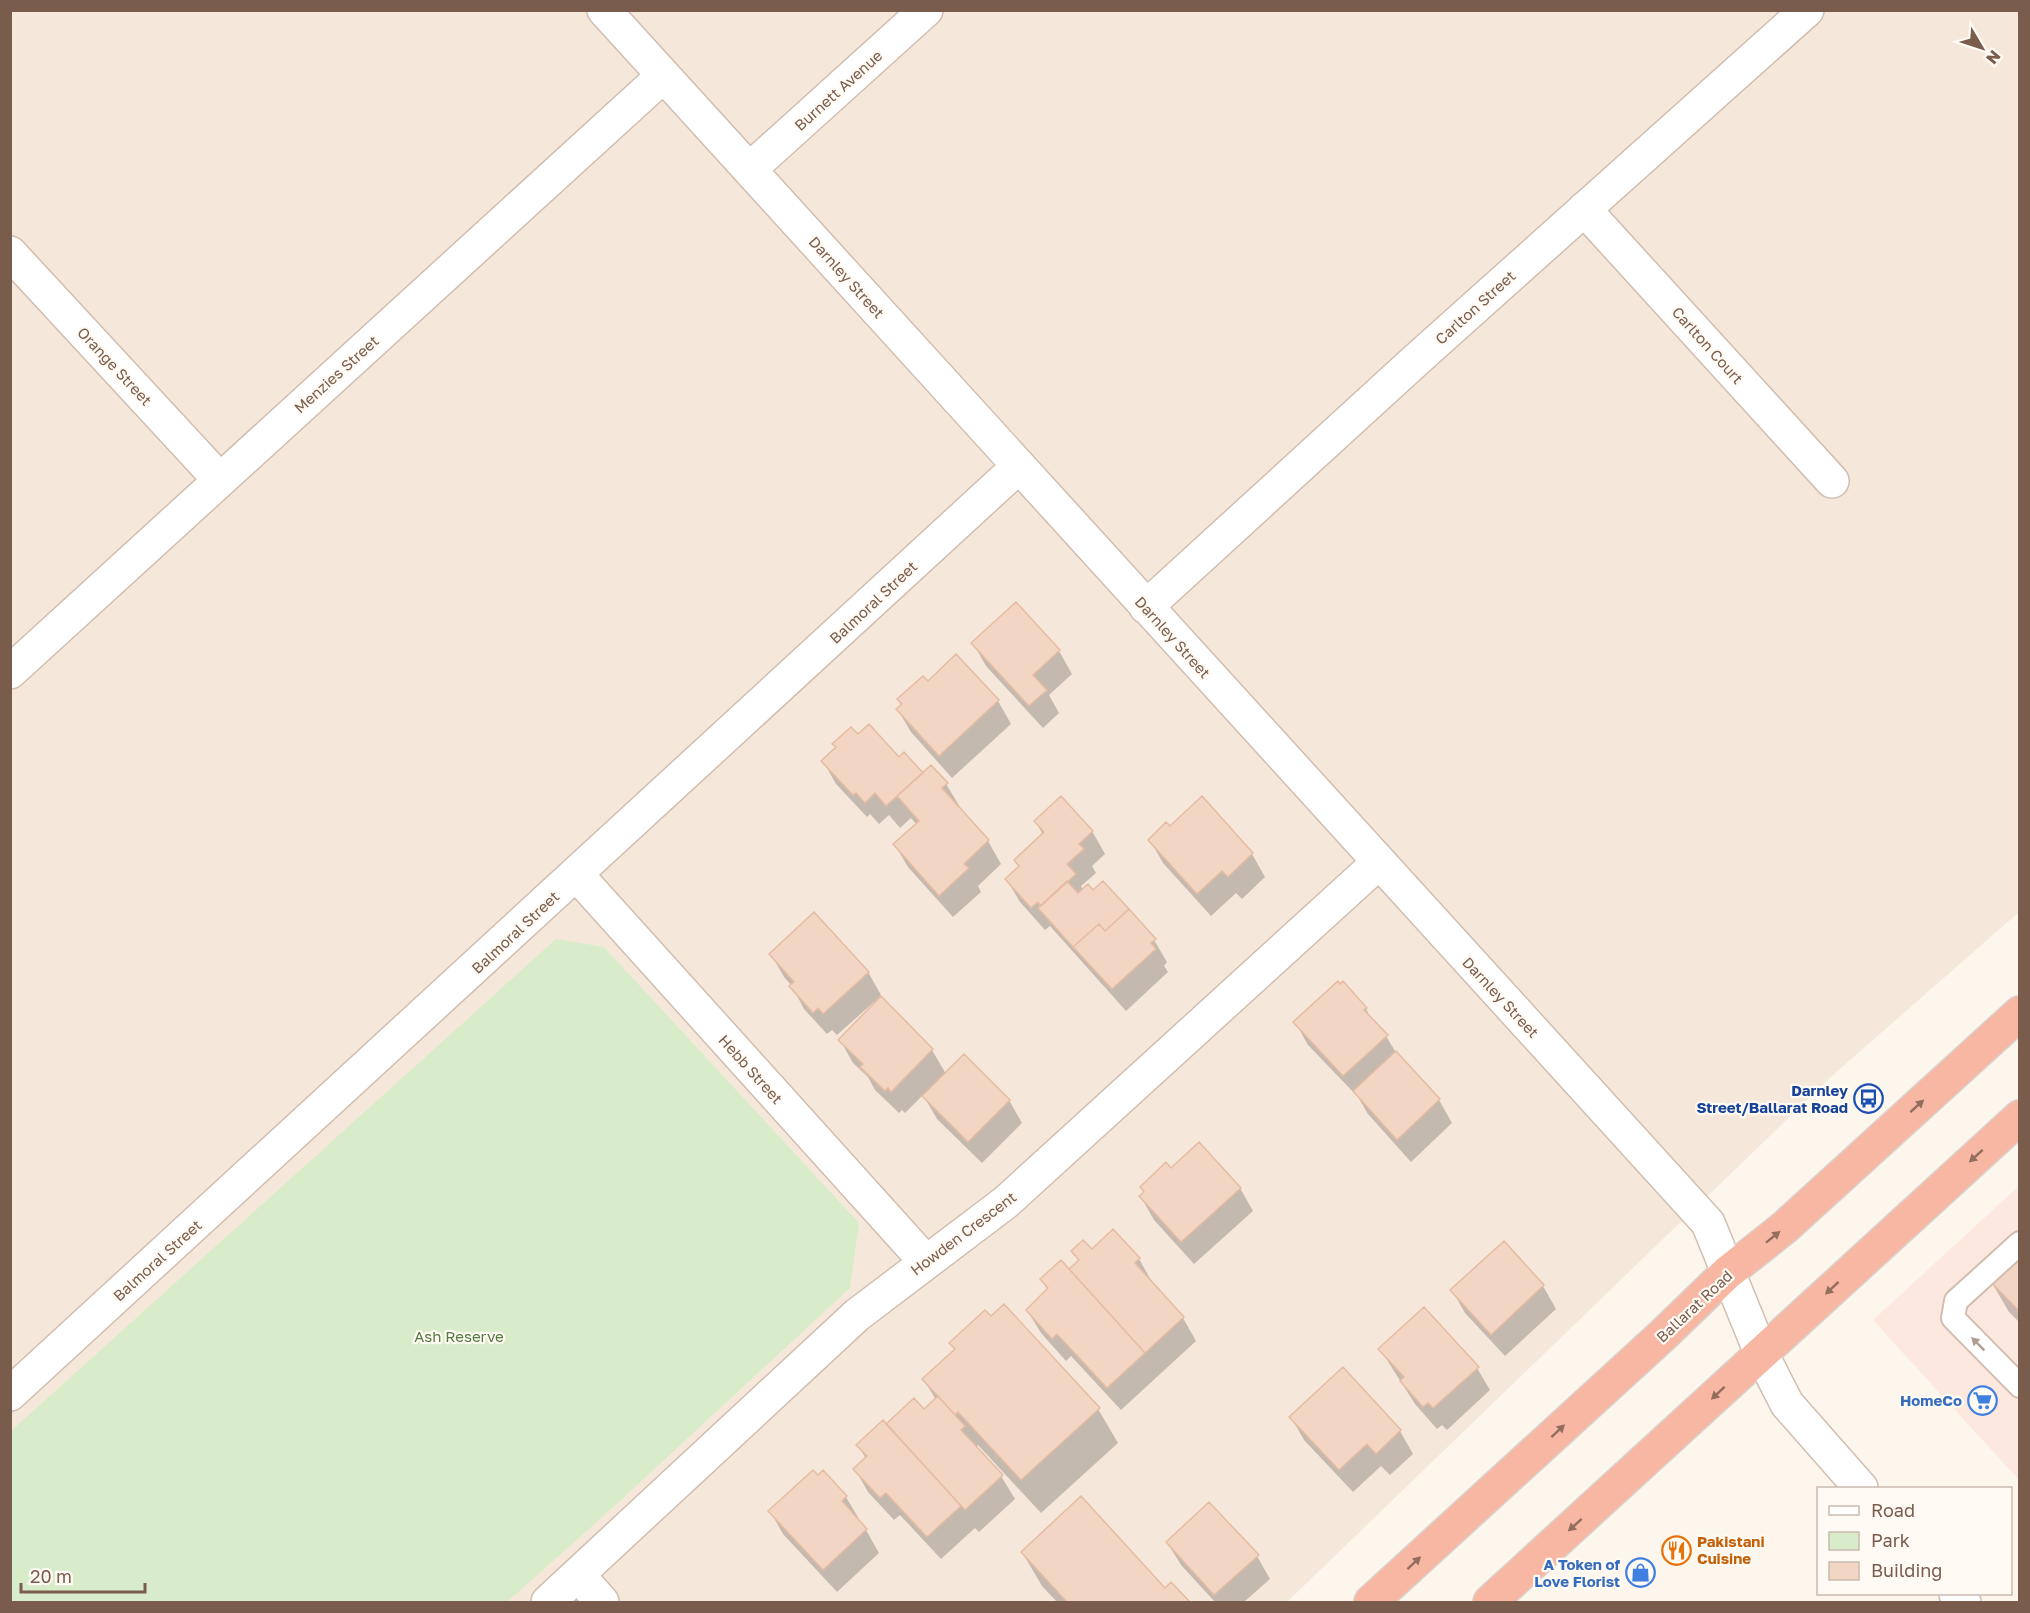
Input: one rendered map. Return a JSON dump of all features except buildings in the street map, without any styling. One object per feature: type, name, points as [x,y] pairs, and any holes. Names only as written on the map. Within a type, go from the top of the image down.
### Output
[{"type":"highway","name":"Ballarat Road","points":[[1371,1602],[1727,1274],[1785,1227],[2019,1013]]},
{"type":"highway","points":[[1490,1602],[2019,1117]]},
{"type":"street","name":"Darnley Street","points":[[604,10],[1708,1223],[1761,1353],[1787,1404],[1860,1487]]},
{"type":"street","name":"Burnett Avenue","points":[[750,169],[926,10]]},
{"type":"street","name":"Carlton Street","points":[[1146,607],[1807,10]]},
{"type":"street","name":"Menzies Street","points":[[10,672],[663,76]]},
{"type":"street","name":"Carlton Court","points":[[1584,209],[1832,481]]},
{"type":"street","name":"Orange Street","points":[[10,253],[220,480]]},
{"type":"street","name":"Balmoral Street","points":[[10,1395],[1018,467]]},
{"type":"street","name":"Howden Crescent","points":[[548,1602],[857,1315],[1006,1202],[1378,863]]},
{"type":"street","name":"Hebb Street","points":[[577,875],[926,1262]]},
{"type":"street","points":[[578,1575],[603,1602]]},
{"type":"lane","points":[[2019,1243],[1956,1301],[1953,1318],[2019,1386]]},
{"type":"shaded area","points":[[11,11],[2019,11],[2019,912],[1833,1075],[1287,1602],[11,1602]]},
{"type":"shaded area","name":"HomeCo","points":[[2019,1186],[2019,1480],[1873,1320]]},
{"type":"green space","name":"Ash Reserve","points":[[556,939],[604,947],[859,1223],[850,1288],[507,1602],[11,1602],[11,1431]]},
{"type":"place","name":"Darnley Street/Ballarat Road","points":[[1869,1099]]},
{"type":"place","name":"HomeCo","points":[[1983,1400]]},
{"type":"place","name":"Pakistani Cuisine","points":[[1676,1550]]},
{"type":"place","name":"A Token of Love Florist","points":[[1641,1573]]}]
